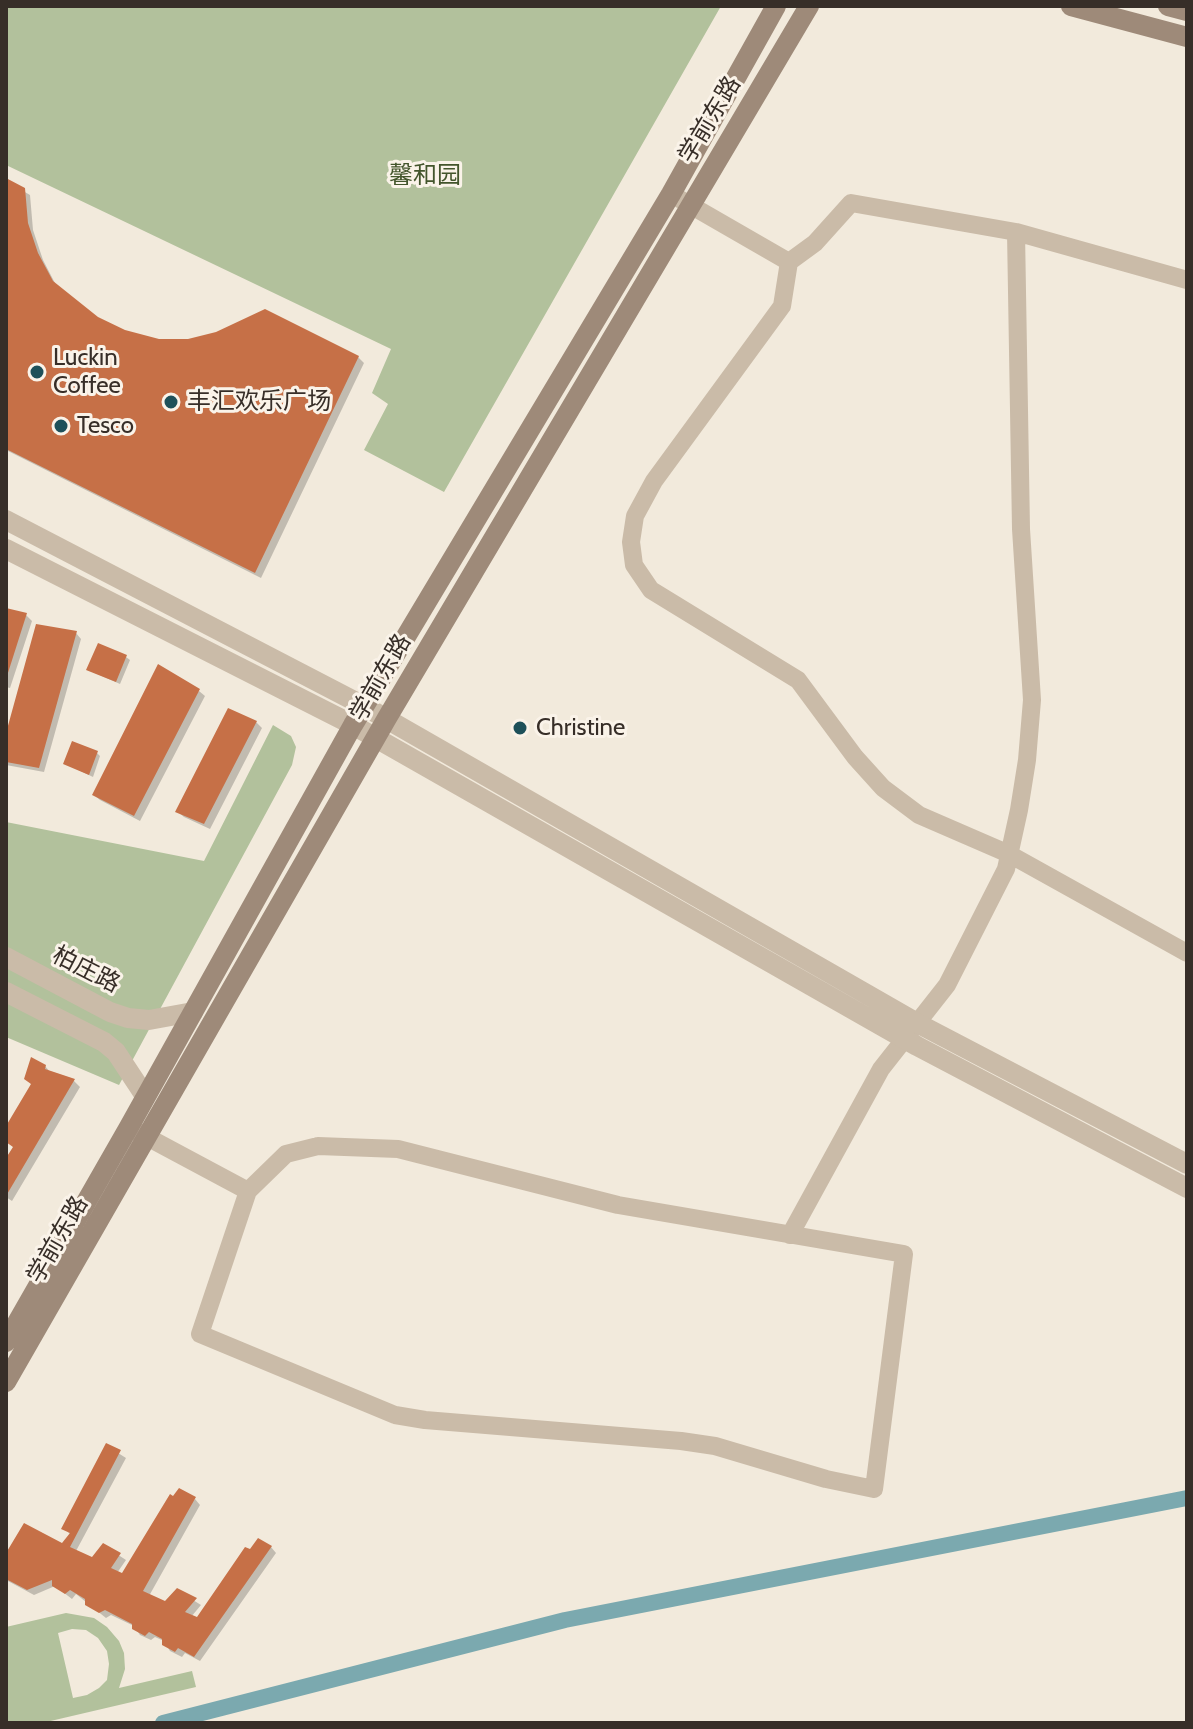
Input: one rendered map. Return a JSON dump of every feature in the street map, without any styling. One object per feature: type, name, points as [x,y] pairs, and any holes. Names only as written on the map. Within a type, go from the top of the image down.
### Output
[{"type":"main road","name":"学前东路","points":[[6,1382],[138,1132],[145,1096],[353,725],[671,194],[776,6]]},
{"type":"main road","name":"学前东路","points":[[6,1342],[138,1132],[376,738],[809,6]]},
{"type":"main road","points":[[1071,6],[1187,37]]},
{"type":"main road","points":[[1168,6],[1187,11]]},
{"type":"street","points":[[671,194],[789,262]]},
{"type":"street","points":[[1187,280],[1016,232],[851,203],[815,243],[789,262],[782,306],[654,481],[635,516],[631,542],[634,565],[651,590],[798,680],[855,757],[883,788],[919,815],[1009,854],[1187,953]]},
{"type":"street","points":[[790,1235],[881,1069],[947,985],[1006,869],[1027,760],[1032,700],[1021,529],[1016,232]]},
{"type":"street","points":[[6,520],[387,718],[911,1031],[1187,1164]]},
{"type":"street","points":[[6,549],[353,725],[911,1031],[1187,1188]]},
{"type":"street","name":"柏庄路","points":[[6,957],[119,1015],[149,1020],[193,1012]]},
{"type":"street","points":[[6,992],[104,1042],[116,1052],[145,1096]]},
{"type":"street","points":[[138,1132],[248,1191]]},
{"type":"street","points":[[318,1146],[398,1149],[618,1205],[904,1254],[874,1489],[693,1442],[395,1415],[200,1334],[248,1191],[286,1154],[318,1146]]},
{"type":"green space","name":"馨和园","points":[[6,6],[721,6],[444,492],[364,450],[388,404],[372,393],[391,349],[6,165]]},
{"type":"green space","points":[[273,725],[291,736],[296,747],[292,765],[119,1085],[6,1037],[6,822],[204,861]]},
{"type":"green space","points":[[66,1613],[94,1618],[119,1641],[124,1653],[125,1669],[119,1688],[192,1671],[196,1687],[42,1723],[6,1723],[6,1627]],"holes":[[[72,1629],[86,1630],[98,1638],[107,1651],[107,1680],[87,1695],[73,1698],[58,1633]]]},
{"type":"building","name":"丰汇欢乐广场","points":[[6,178],[25,188],[28,223],[38,253],[53,281],[98,317],[125,330],[159,339],[188,339],[216,332],[265,309],[359,356],[255,573],[6,449]]},
{"type":"building","points":[[6,608],[27,613],[7,676],[6,676]]},
{"type":"building","points":[[36,624],[77,631],[39,768],[6,762],[6,733]]},
{"type":"building","points":[[98,643],[127,655],[116,682],[86,670]]},
{"type":"building","points":[[158,664],[200,689],[134,816],[92,795]]},
{"type":"building","points":[[228,708],[257,721],[204,824],[175,812]]},
{"type":"building","points":[[72,741],[98,751],[89,775],[63,764]]},
{"type":"building","points":[[31,1057],[46,1065],[45,1069],[75,1079],[6,1196],[6,1158],[13,1147],[6,1142],[6,1126],[31,1084],[24,1079]]},
{"type":"building","points":[[106,1443],[121,1450],[70,1547],[92,1557],[103,1543],[121,1553],[111,1568],[122,1573],[170,1494],[173,1496],[179,1488],[196,1497],[143,1591],[165,1601],[177,1588],[197,1598],[185,1612],[197,1617],[245,1547],[250,1549],[258,1538],[272,1546],[194,1657],[178,1648],[175,1652],[162,1645],[162,1639],[149,1632],[145,1636],[132,1629],[132,1624],[105,1610],[99,1613],[85,1605],[85,1599],[70,1590],[65,1594],[52,1586],[52,1580],[27,1590],[6,1579],[6,1553],[24,1523],[62,1543],[70,1533],[61,1529]]},
{"type":"waterway","points":[[163,1723],[565,1620],[1187,1498]]},
{"type":"place","name":"Luckin Coffee","points":[[37,372]]},
{"type":"place","name":"丰汇欢乐广场","points":[[171,402]]},
{"type":"place","name":"Tesco","points":[[61,426]]},
{"type":"place","name":"Christine","points":[[520,728]]}]
